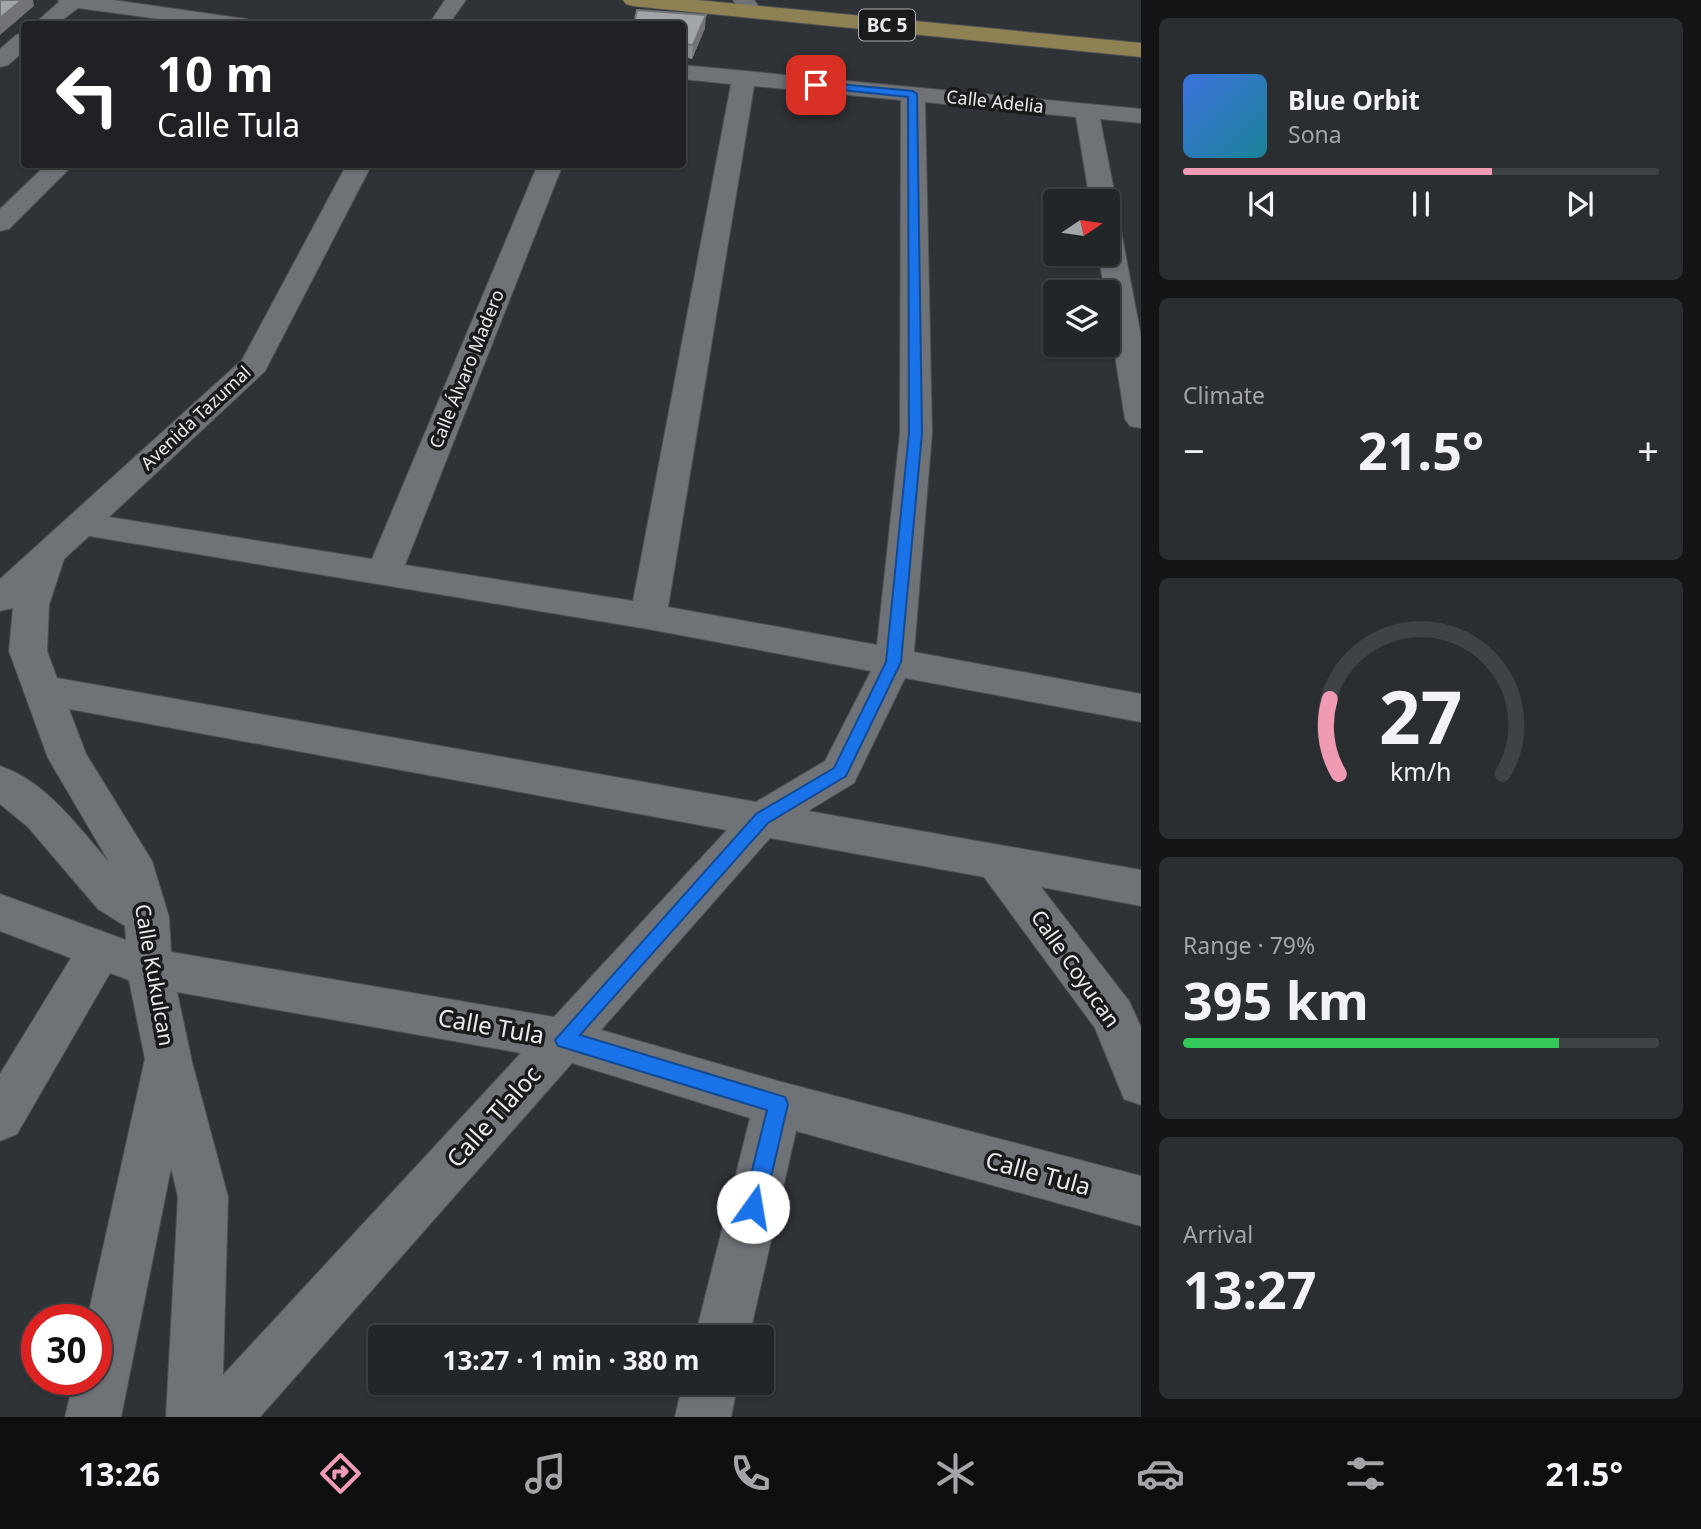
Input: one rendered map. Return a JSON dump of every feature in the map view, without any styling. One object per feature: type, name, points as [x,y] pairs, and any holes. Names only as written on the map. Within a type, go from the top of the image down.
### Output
[{"type":"main road","name":"BC 5","points":[[633,0],[747,6],[1141,50]]},
{"type":"street","points":[[47,21],[71,0],[205,21]]},
{"type":"street","points":[[441,21],[456,0]]},
{"type":"street","points":[[0,60],[21,42]]},
{"type":"street","name":"Calle Adelia","points":[[686,72],[1141,116]]},
{"type":"street","points":[[648,617],[744,78]]},
{"type":"street","points":[[894,662],[916,433],[913,94]]},
{"type":"street","points":[[1087,111],[1100,189]]},
{"type":"street","points":[[0,223],[58,168]]},
{"type":"street","name":"Avenida Tazumal","points":[[1,597],[254,365],[358,168]]},
{"type":"street","name":"Calle Álvaro Madero","points":[[384,573],[549,168]]},
{"type":"street","points":[[1114,266],[1141,419]]},
{"type":"street","points":[[81,524],[648,617],[1141,708]]},
{"type":"street","name":"Calle Kukulcan","points":[[49,554],[32,605],[28,651],[68,758],[131,862],[147,917],[149,968],[169,1059],[93,1417]]},
{"type":"street","name":"Calle Tlaloc","points":[[223,1417],[762,818],[840,772],[894,662]]},
{"type":"street","points":[[44,690],[1141,888]]},
{"type":"street","points":[[0,782],[43,815],[113,896],[147,917]]},
{"type":"street","name":"Calle Coyucan","points":[[997,862],[1113,1016],[1141,1083]]},
{"type":"street","name":"Calle Tula","points":[[0,912],[149,968],[565,1040],[778,1104],[1141,1202]]},
{"type":"street","points":[[0,1118],[100,950]]},
{"type":"street","points":[[169,1059],[203,1197],[194,1417]]},
{"type":"street","points":[[725,1325],[778,1104]]},
{"type":"street","points":[[703,1417],[708,1395]]},
{"type":"building","points":[[0,0],[22,0],[0,18]]},
{"type":"building","points":[[637,10],[706,15],[693,45],[686,44],[686,21],[635,21]]},
{"type":"route","points":[[753,1207],[778,1104],[565,1040],[762,818],[840,772],[894,662],[916,433],[913,94],[816,85]]}]
